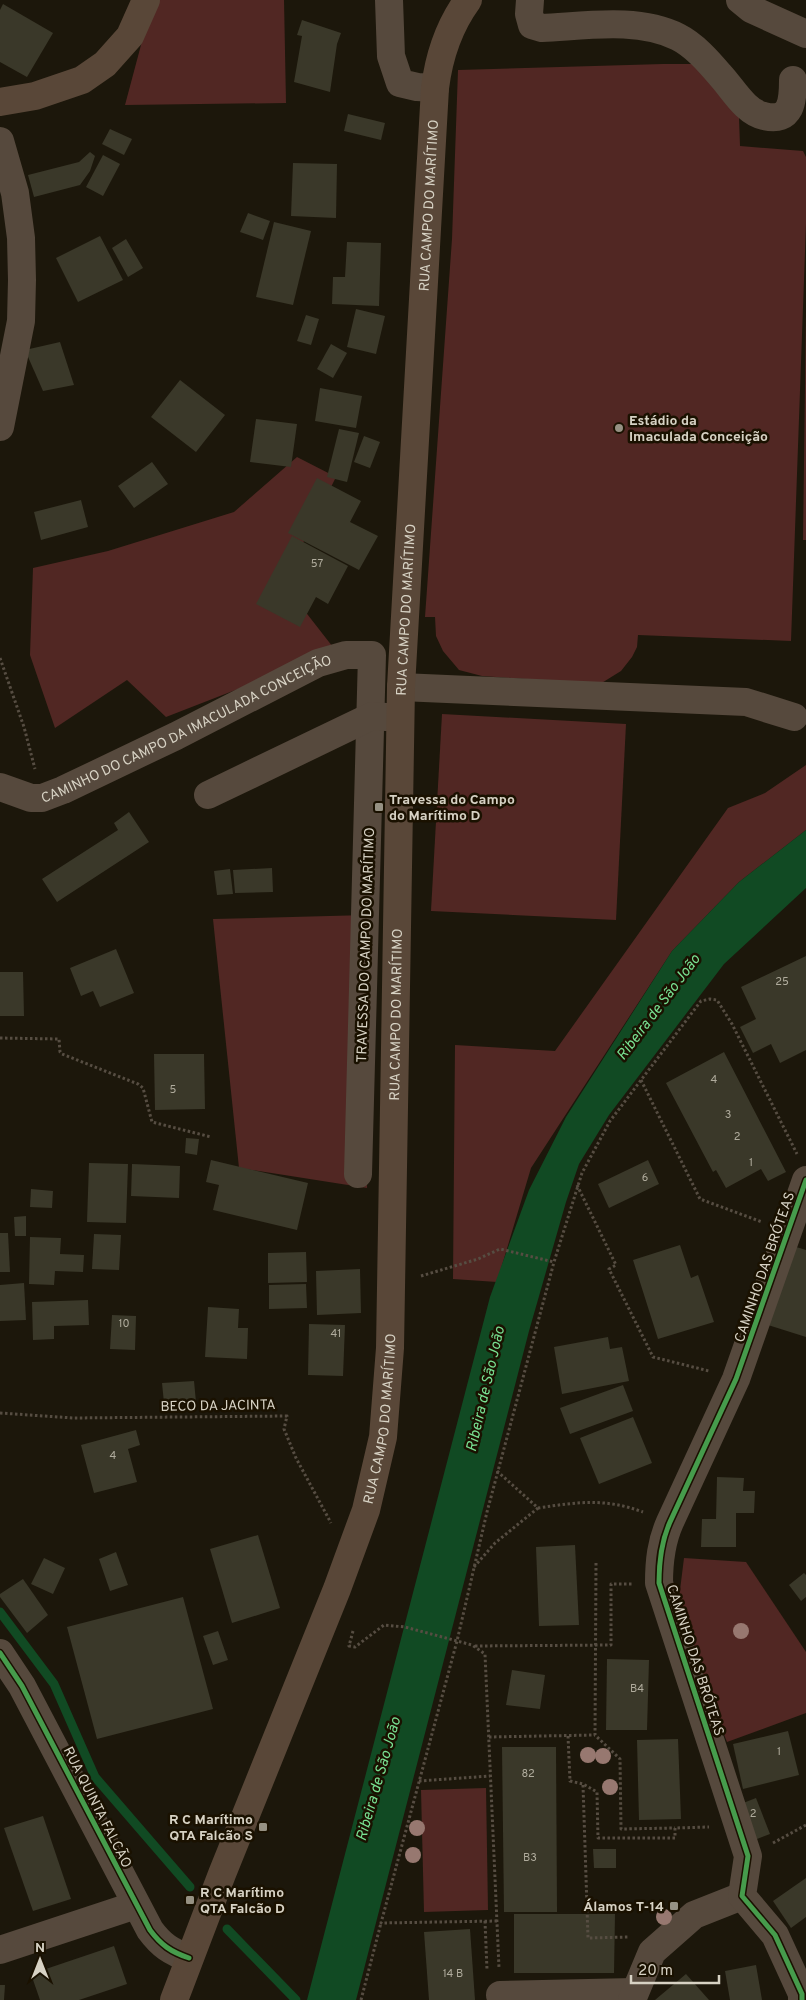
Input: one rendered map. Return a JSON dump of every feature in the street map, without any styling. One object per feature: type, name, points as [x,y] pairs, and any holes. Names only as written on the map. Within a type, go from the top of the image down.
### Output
[{"type":"main road","points":[[0,102],[35,96],[82,80],[105,64],[130,36],[146,0]]},
{"type":"main road","name":"RUA CAMPO DO MARÍTIMO","points":[[174,2000],[356,1539],[366,1510],[379,1457],[390,1358],[401,687],[435,88],[446,41],[456,16],[468,0]]},
{"type":"street","points":[[389,0],[391,56],[400,83],[417,87],[435,88]]},
{"type":"street","points":[[530,0],[529,14],[532,25],[542,28],[644,25],[679,38],[695,49],[748,107],[764,116],[780,116],[788,110],[792,104],[793,80]]},
{"type":"street","points":[[740,0],[751,9],[806,34]]},
{"type":"street","points":[[0,141],[15,193],[21,238],[22,289],[21,321],[0,427]]},
{"type":"street","name":"CAMINHO DO CAMPO DA IMACULADA CONCEIÇÃO","points":[[0,788],[31,798],[42,798],[63,790],[167,740],[318,663],[346,655],[372,655]]},
{"type":"street","name":"TRAVESSA DO CAMPO DO MARÍTIMO","points":[[358,1174],[372,716],[372,655]]},
{"type":"street","points":[[401,687],[746,702],[794,717]]},
{"type":"street","points":[[208,795],[372,716],[400,716]]},
{"type":"street","name":"CAMINHO DAS BRÓTEAS","points":[[742,1896],[748,1856],[659,1582],[659,1559],[663,1536],[736,1378],[788,1231],[802,1168]]},
{"type":"street","name":"RUA QUINTA FALCÃO","points":[[0,1653],[22,1686],[136,1905],[159,1942],[171,1952],[189,1958]]},
{"type":"street","points":[[494,1986],[633,1996],[652,1952],[694,1915],[742,1896],[775,1935],[802,1994],[802,2000]]},
{"type":"street","points":[[0,1950],[136,1905]]},
{"type":"path","points":[[0,658],[24,727],[42,798]]},
{"type":"path","points":[[361,2000],[457,1641],[473,1568],[498,1471],[554,1262],[577,1185],[610,1121],[700,1001],[718,1000],[732,1024],[802,1168]]},
{"type":"path","points":[[0,1038],[59,1039],[62,1054],[138,1084],[143,1088],[152,1122],[211,1138]]},
{"type":"path","points":[[641,1080],[700,1199],[788,1231]]},
{"type":"path","points":[[577,1185],[616,1265],[609,1269],[653,1357],[736,1378]]},
{"type":"path","points":[[418,1267],[418,1276],[445,1270],[500,1249],[554,1262]]},
{"type":"path","points":[[498,1471],[538,1508]]},
{"type":"path","points":[[473,1568],[495,1542],[538,1508],[580,1502],[605,1502],[631,1508],[670,1522]]},
{"type":"path","points":[[595,1735],[596,1562]]},
{"type":"path","points":[[354,1629],[349,1646],[355,1648],[384,1624],[405,1627],[474,1646],[611,1645],[611,1584],[659,1582]]},
{"type":"path","points":[[474,1646],[485,1654],[497,1921],[494,1986]]},
{"type":"path","points":[[489,1737],[595,1735],[620,1759],[621,1829],[738,1826]]},
{"type":"path","points":[[568,1736],[570,1781],[583,1784],[597,1792],[598,1838],[674,1838],[674,1828]]},
{"type":"path","points":[[419,1781],[490,1776]]},
{"type":"path","points":[[583,1784],[588,1938],[670,1937]]},
{"type":"path","points":[[748,1856],[806,1825]]},
{"type":"path","points":[[485,1921],[494,1986]]},
{"type":"path","points":[[381,1923],[497,1921]]},
{"type":"shaded area","points":[[153,0],[284,0],[286,103],[125,105]]},
{"type":"shaded area","name":"Estádio da Imaculada Conceição","points":[[694,64],[739,117],[740,146],[803,151],[806,157],[806,224],[791,641],[638,635],[637,647],[632,657],[621,671],[600,684],[482,676],[459,670],[443,651],[436,636],[435,617],[425,617],[452,239],[458,70]]},
{"type":"shaded area","points":[[806,310],[806,540],[803,540]]},
{"type":"shaded area","points":[[297,457],[336,477],[283,583],[336,651],[166,717],[127,680],[55,728],[30,655],[33,568],[108,551],[234,512]]},
{"type":"shaded area","points":[[442,714],[626,724],[616,920],[431,911]]},
{"type":"shaded area","points":[[806,765],[806,830],[739,882],[672,951],[531,1168],[497,1282],[453,1279],[455,1045],[555,1051],[728,808],[765,793]]},
{"type":"shaded area","points":[[367,915],[367,1188],[239,1168],[213,919]]},
{"type":"shaded area","points":[[684,1558],[746,1562],[806,1652],[806,1713],[727,1742],[677,1614]]},
{"type":"shaded area","points":[[486,1788],[488,1910],[424,1912],[421,1790]]},
{"type":"water","name":"Ribeira de São João","points":[[806,830],[806,888],[724,964],[609,1115],[579,1164],[566,1202],[529,1331],[356,2000],[307,2000],[490,1297],[529,1190],[566,1117],[672,951],[739,882]]},
{"type":"building","points":[[3,4],[53,33],[27,77],[0,62],[0,10]]},
{"type":"building","points":[[302,20],[341,33],[337,44],[330,92],[294,82],[302,36],[297,35]]},
{"type":"building","points":[[348,114],[385,123],[381,140],[344,131]]},
{"type":"building","points":[[110,129],[132,139],[124,155],[102,144]]},
{"type":"building","points":[[90,152],[95,156],[90,171],[80,185],[34,197],[28,175],[79,162]]},
{"type":"building","points":[[103,155],[120,164],[103,196],[86,187]]},
{"type":"building","points":[[293,163],[337,164],[336,218],[291,216]]},
{"type":"building","points":[[248,213],[270,221],[263,240],[240,232]]},
{"type":"building","points":[[274,222],[311,231],[293,305],[256,297]]},
{"type":"building","points":[[100,236],[123,280],[78,302],[56,258]]},
{"type":"building","points":[[126,239],[143,268],[128,277],[112,248]]},
{"type":"building","points":[[347,242],[381,243],[379,306],[332,304],[333,277],[345,277]]},
{"type":"building","points":[[356,309],[385,316],[376,354],[347,347]]},
{"type":"building","points":[[306,315],[319,319],[311,345],[297,341]]},
{"type":"building","points":[[60,342],[74,385],[43,391],[25,350]]},
{"type":"building","points":[[331,344],[347,353],[333,378],[317,369]]},
{"type":"building","points":[[180,380],[225,415],[196,452],[151,417]]},
{"type":"building","points":[[320,388],[362,396],[356,428],[315,421]]},
{"type":"building","points":[[256,419],[297,424],[291,467],[250,462]]},
{"type":"building","points":[[339,429],[359,433],[347,482],[327,477]]},
{"type":"building","points":[[364,436],[380,442],[370,468],[354,462]]},
{"type":"building","points":[[152,462],[168,484],[134,508],[118,486]]},
{"type":"building","points":[[317,478],[361,501],[350,522],[378,536],[359,570],[288,533]]},
{"type":"building","points":[[81,500],[88,527],[41,540],[34,512]]},
{"type":"building","points":[[292,536],[348,566],[328,604],[316,597],[300,627],[256,604]]},
{"type":"building","points":[[129,812],[149,842],[57,902],[42,879],[118,830],[114,823]]},
{"type":"building","points":[[272,868],[273,892],[235,893],[233,870]]},
{"type":"building","points":[[230,869],[233,894],[217,895],[214,871]]},
{"type":"building","points":[[116,949],[134,993],[100,1007],[93,991],[81,996],[70,968]]},
{"type":"building","points":[[806,956],[806,1050],[780,1063],[771,1044],[753,1053],[740,1027],[756,1019],[741,987]]},
{"type":"building","points":[[0,972],[23,972],[24,1016],[0,1016]]},
{"type":"building","points":[[724,1052],[786,1172],[768,1181],[761,1169],[726,1188],[716,1170],[713,1172],[666,1083]]},
{"type":"building","points":[[154,1054],[204,1054],[205,1109],[155,1110]]},
{"type":"building","points":[[186,1138],[199,1139],[197,1155],[185,1153]]},
{"type":"building","points":[[211,1160],[308,1183],[297,1230],[213,1210],[219,1185],[206,1182]]},
{"type":"building","points":[[648,1160],[659,1184],[609,1208],[598,1184]]},
{"type":"building","points":[[89,1163],[128,1164],[126,1223],[87,1222]]},
{"type":"building","points":[[132,1164],[180,1166],[179,1198],[131,1196]]},
{"type":"building","points":[[31,1189],[53,1191],[52,1208],[30,1207]]},
{"type":"building","points":[[26,1216],[26,1236],[15,1236],[14,1217]]},
{"type":"building","points":[[0,1233],[8,1233],[10,1272],[0,1272]]},
{"type":"building","points":[[94,1234],[121,1235],[119,1270],[92,1269]]},
{"type":"building","points":[[30,1237],[61,1238],[60,1254],[84,1255],[83,1272],[55,1271],[54,1285],[29,1284]]},
{"type":"building","points":[[680,1245],[691,1278],[698,1275],[714,1322],[658,1339],[633,1260]]},
{"type":"building","points":[[793,1246],[806,1250],[806,1337],[768,1325]]},
{"type":"building","points":[[306,1252],[307,1282],[268,1283],[268,1253]]},
{"type":"building","points":[[360,1269],[361,1313],[317,1315],[316,1271]]},
{"type":"building","points":[[24,1283],[26,1320],[0,1321],[0,1285]]},
{"type":"building","points":[[306,1284],[307,1308],[269,1309],[269,1285]]},
{"type":"building","points":[[88,1300],[89,1325],[54,1326],[54,1339],[33,1340],[32,1302]]},
{"type":"building","points":[[208,1307],[239,1309],[238,1328],[248,1328],[247,1359],[205,1357]]},
{"type":"building","points":[[112,1315],[136,1316],[135,1350],[110,1349]]},
{"type":"building","points":[[309,1324],[345,1325],[343,1376],[308,1375]]},
{"type":"building","points":[[608,1337],[610,1349],[622,1347],[629,1381],[562,1394],[554,1347]]},
{"type":"building","points":[[194,1381],[196,1402],[164,1403],[162,1383]]},
{"type":"building","points":[[623,1385],[633,1411],[570,1434],[560,1408]]},
{"type":"building","points":[[633,1417],[652,1463],[599,1484],[580,1438]]},
{"type":"building","points":[[136,1430],[140,1445],[128,1449],[137,1482],[94,1493],[81,1445]]},
{"type":"building","points":[[717,1477],[744,1478],[743,1491],[755,1491],[754,1513],[736,1513],[736,1547],[701,1547],[702,1519],[716,1519]]},
{"type":"building","points":[[258,1535],[280,1608],[232,1623],[210,1549]]},
{"type":"building","points":[[575,1545],[579,1625],[539,1626],[536,1547]]},
{"type":"building","points":[[116,1552],[128,1585],[110,1591],[99,1559]]},
{"type":"building","points":[[44,1558],[65,1568],[53,1594],[31,1584]]},
{"type":"building","points":[[804,1573],[806,1575],[806,1597],[801,1601],[789,1585]]},
{"type":"building","points":[[23,1579],[48,1615],[27,1633],[0,1597],[0,1594]]},
{"type":"building","points":[[183,1597],[213,1709],[97,1739],[67,1627]]},
{"type":"building","points":[[218,1631],[228,1660],[213,1665],[203,1636]]},
{"type":"building","points":[[607,1659],[649,1660],[647,1730],[606,1730]]},
{"type":"building","points":[[512,1670],[545,1675],[540,1709],[506,1705]]},
{"type":"building","points":[[788,1731],[799,1775],[743,1789],[733,1744]]},
{"type":"building","points":[[678,1739],[681,1819],[639,1820],[637,1740]]},
{"type":"building","points":[[502,1747],[556,1747],[557,1912],[504,1912]]},
{"type":"building","points":[[756,1798],[770,1834],[752,1841],[738,1805]]},
{"type":"building","points":[[43,1816],[71,1899],[33,1911],[4,1828]]},
{"type":"building","points":[[593,1849],[616,1849],[616,1868],[594,1868]]},
{"type":"building","points":[[806,1878],[806,1917],[791,1928],[773,1901]]},
{"type":"building","points":[[514,1914],[615,1914],[614,1973],[514,1973]]},
{"type":"building","points":[[470,1929],[475,2000],[429,2000],[424,1932]]},
{"type":"building","points":[[114,1946],[127,1984],[79,2000],[40,2000],[31,1974]]},
{"type":"building","points":[[756,1965],[762,2000],[730,2000],[725,1971]]},
{"type":"building","points":[[686,1974],[709,2000],[655,2000]]},
{"type":"building","points":[[0,1985],[5,1985],[4,2000],[0,2000]]},
{"type":"waterway","points":[[0,1612],[54,1684],[95,1777],[190,1887]]},
{"type":"waterway","points":[[227,1929],[296,2000]]},
{"type":"cycle path","points":[[802,2000],[802,1994],[775,1935],[742,1896],[748,1856],[659,1583],[659,1567],[667,1529],[736,1379],[806,1180]]},
{"type":"cycle path","points":[[0,1653],[22,1686],[150,1930],[167,1947],[189,1958]]},
{"type":"place","name":"Estádio da Imaculada Conceição","points":[[619,428]]},
{"type":"place","name":"Travessa do Campo do Marítimo D","points":[[379,807]]},
{"type":"place","name":"R C Marítimo QTA Falcão S","points":[[263,1827]]},
{"type":"place","name":"R C Marítimo QTA Falcão D","points":[[190,1900]]},
{"type":"place","name":"Álamos T-14","points":[[674,1906]]}]
